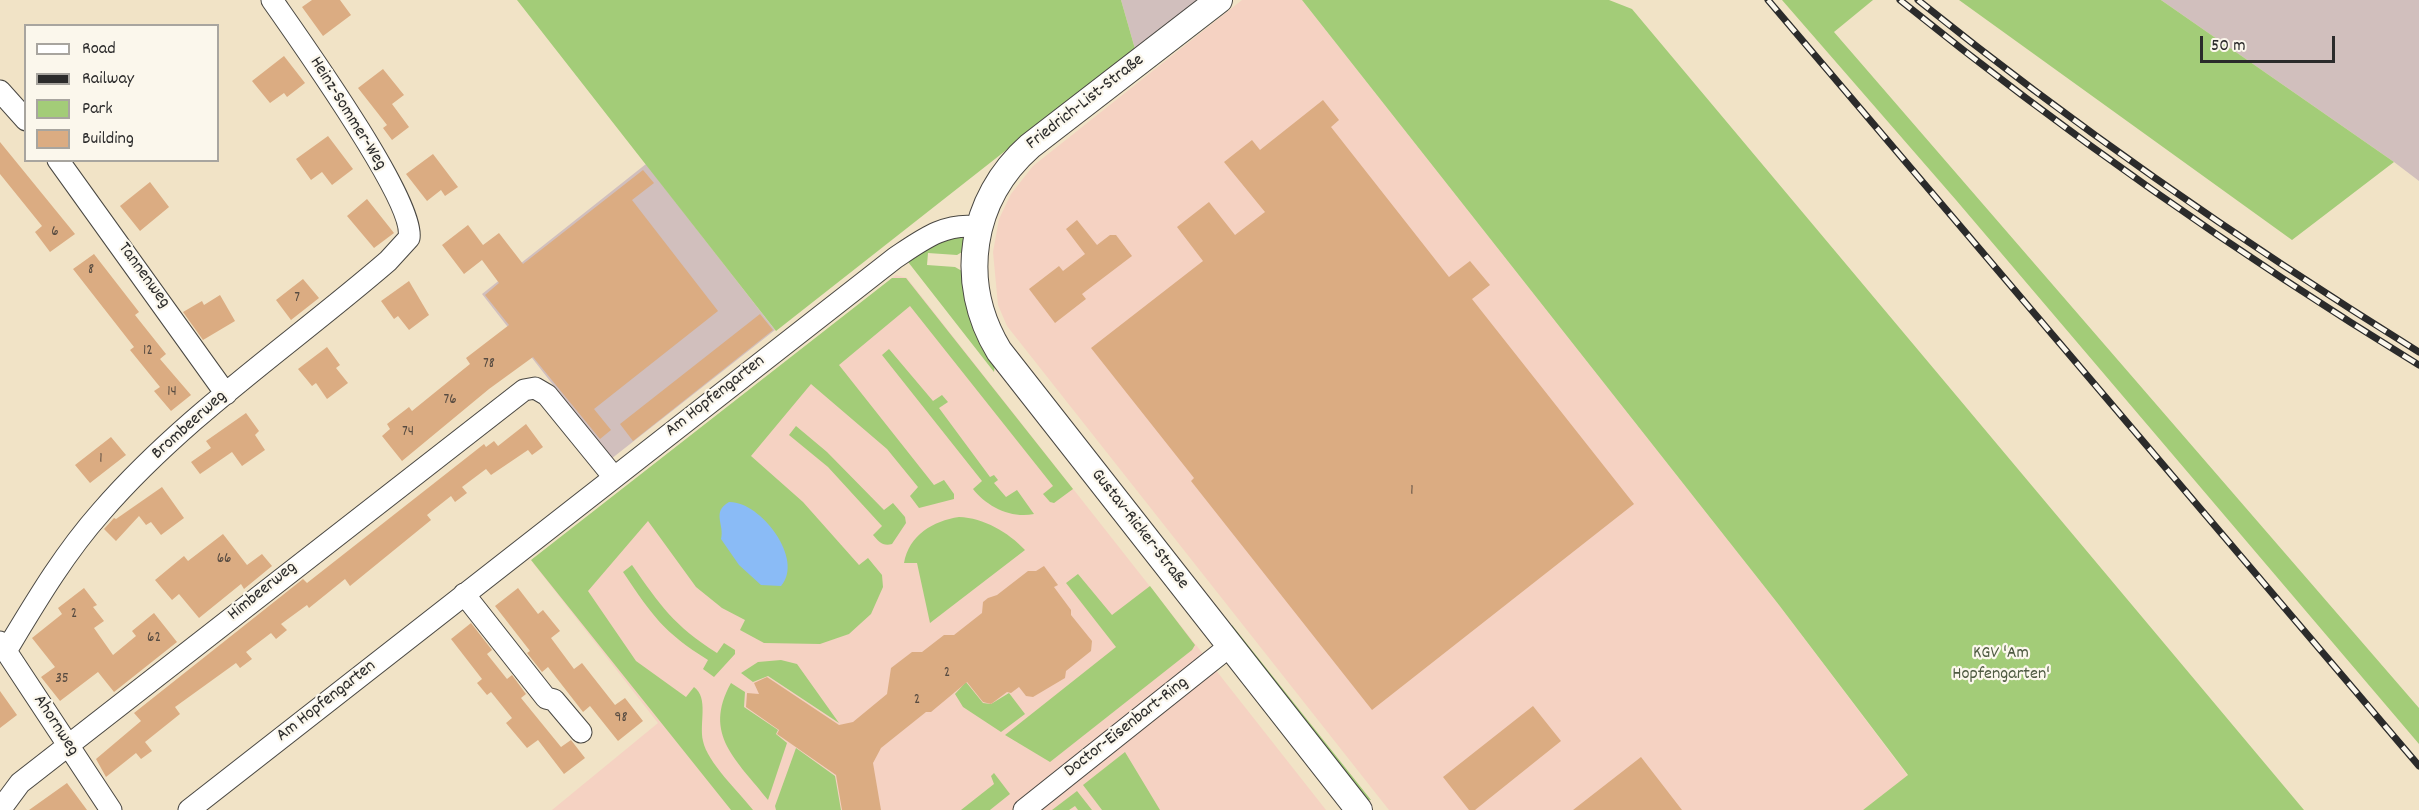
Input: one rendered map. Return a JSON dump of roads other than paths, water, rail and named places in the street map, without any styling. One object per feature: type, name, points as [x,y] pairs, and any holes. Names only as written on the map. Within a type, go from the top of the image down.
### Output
[{"type":"street","name":"Heinz-Sommer-Weg","points":[[272,0],[365,139],[407,217],[410,235]]},
{"type":"street","name":"Friedrich-List-Straße","points":[[978,227],[995,187],[1019,156],[1219,0]]},
{"type":"street","points":[[0,91],[24,118]]},
{"type":"street","name":"Tannenweg","points":[[59,162],[226,394]]},
{"type":"street","name":"Am Hopfengarten","points":[[189,810],[613,476],[895,258],[947,228],[964,225],[978,227]]},
{"type":"street","name":"Gustav-Ricker-Straße","points":[[978,227],[973,264],[975,287],[982,315],[994,342],[1359,810]]},
{"type":"street","name":"Brombeerweg","points":[[3,647],[54,573],[102,511],[136,475],[226,394],[383,266],[404,245],[410,235]]},
{"type":"street","name":"Himbeerweg","points":[[0,810],[20,783],[69,748],[508,400],[524,390],[535,388],[547,395],[613,476]]},
{"type":"street","points":[[464,594],[546,698],[554,700],[581,732]]},
{"type":"street","name":"Doctor-Eisenbart-Ring","points":[[1024,810],[1230,646]]},
{"type":"street","name":"Ahornweg","points":[[3,647],[111,810]]},
{"type":"water","points":[[729,502],[741,504],[754,511],[776,534],[787,561],[787,575],[781,586],[761,585],[739,565],[721,539],[720,514]]},
{"type":"railway","points":[[1768,0],[2419,766]]},
{"type":"railway","points":[[1900,0],[2025,98],[2154,191],[2285,280],[2419,365]]},
{"type":"railway","points":[[1918,0],[2039,94],[2163,184],[2419,352]]},
{"type":"park label","name":"KGV 'Am Hopfengarten'","points":[[2001,665]]}]
